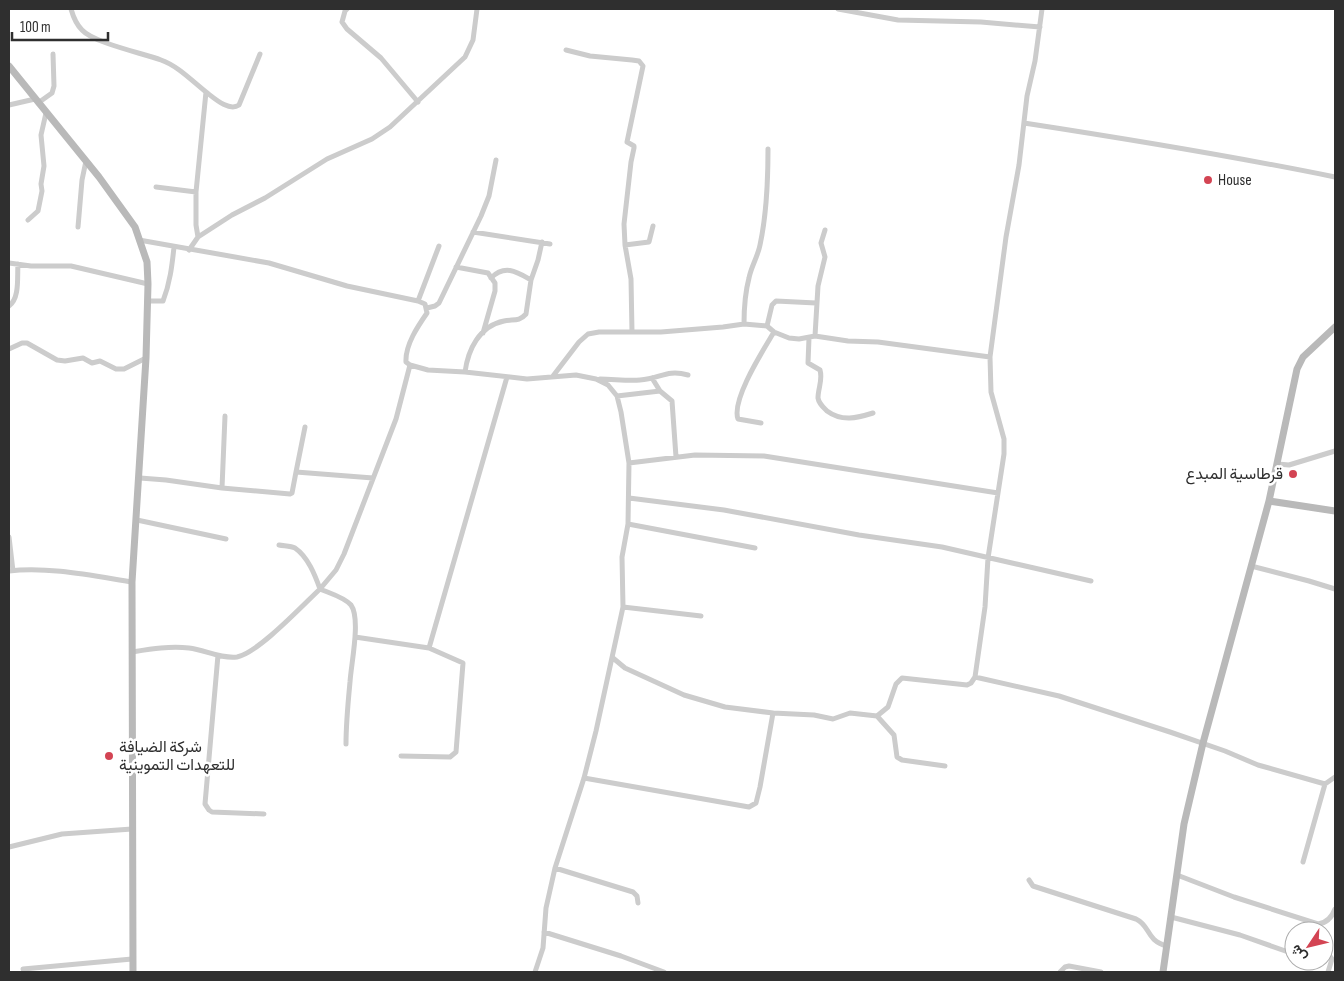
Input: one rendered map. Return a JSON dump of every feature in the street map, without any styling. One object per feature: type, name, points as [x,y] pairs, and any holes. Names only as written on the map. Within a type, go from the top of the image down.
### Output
[{"type":"street","points":[[71,9],[78,25],[88,35],[161,60],[174,67],[214,99],[231,107],[240,105],[260,54]]},
{"type":"street","points":[[347,9],[342,22],[381,58],[418,102]]},
{"type":"street","points":[[189,250],[198,237],[232,214],[264,198],[327,159],[372,139],[390,127],[465,57],[473,40],[477,9]]},
{"type":"street","points":[[838,9],[898,20],[981,22],[1040,27]]},
{"type":"street","points":[[878,716],[888,707],[896,684],[902,678],[967,685],[971,684],[975,677],[985,607],[988,558],[1004,454],[1004,439],[991,392],[990,357],[1002,264],[1019,165],[1027,96],[1042,9]]},
{"type":"street","points":[[566,50],[599,57],[638,61],[643,66],[627,142],[634,146],[625,201],[624,224],[625,245],[632,279],[632,332]]},
{"type":"street","points":[[9,105],[37,101],[52,93],[54,86],[53,54]]},
{"type":"street","points":[[9,66],[86,161],[135,227],[147,262],[146,358],[132,582],[133,972]]},
{"type":"street","points":[[198,237],[196,192],[206,92]]},
{"type":"street","points":[[28,220],[38,210],[40,204],[44,166],[41,135],[46,113]]},
{"type":"street","points":[[1024,123],[1122,138],[1335,177]]},
{"type":"street","points":[[744,324],[744,302],[749,278],[760,246],[768,191],[768,149]]},
{"type":"street","points":[[427,308],[439,303],[481,216],[488,196],[496,160]]},
{"type":"street","points":[[78,227],[82,180],[86,161]]},
{"type":"street","points":[[156,187],[196,192]]},
{"type":"street","points":[[625,245],[650,241],[653,226]]},
{"type":"street","points":[[825,230],[821,243],[825,257],[818,286],[808,363],[820,370],[822,379],[818,388],[818,400],[823,408],[836,417],[851,419],[873,413]]},
{"type":"street","points":[[473,232],[550,244]]},
{"type":"street","points":[[140,240],[269,263],[347,286],[425,304],[427,313],[412,338],[406,355],[406,362],[428,370],[527,379],[576,375],[596,379],[641,380],[669,372],[688,375]]},
{"type":"street","points":[[465,372],[467,355],[474,341],[482,333],[502,321],[518,321],[526,314],[531,280],[542,242]]},
{"type":"street","points":[[418,301],[439,246]]},
{"type":"street","points":[[148,300],[163,301],[172,272],[174,247]]},
{"type":"street","points":[[9,263],[71,266],[148,284]]},
{"type":"street","points":[[9,306],[16,296],[18,264]]},
{"type":"street","points":[[456,267],[488,273],[495,283],[495,291],[482,333]]},
{"type":"street","points":[[491,278],[501,271],[510,270],[531,280]]},
{"type":"street","points":[[767,326],[772,306],[776,301],[816,303]]},
{"type":"street","points":[[552,376],[579,342],[588,334],[723,328],[744,324],[767,326],[774,332],[789,338],[812,337],[878,342],[990,357]]},
{"type":"street","points":[[1163,972],[1184,824],[1203,743],[1269,501],[1278,464],[1288,406],[1299,363],[1335,327]]},
{"type":"street","points":[[761,423],[741,421],[736,415],[748,378],[774,332]]},
{"type":"street","points":[[9,349],[22,343],[28,343],[57,360],[64,361],[83,358],[92,363],[100,361],[116,369],[124,369],[146,358]]},
{"type":"street","points":[[132,652],[163,647],[190,648],[218,655],[238,656],[249,652],[320,589],[336,570],[367,497],[372,478],[396,419],[410,365]]},
{"type":"street","points":[[429,648],[507,377]]},
{"type":"street","points":[[652,378],[660,391],[672,401],[676,457]]},
{"type":"street","points":[[535,972],[543,948],[546,908],[555,868],[584,778],[613,658],[623,607],[622,557],[628,524],[630,463],[617,396],[608,385],[596,379]]},
{"type":"street","points":[[617,396],[660,391]]},
{"type":"street","points":[[222,488],[224,416]]},
{"type":"street","points":[[140,478],[290,494],[292,493],[305,427]]},
{"type":"street","points":[[1278,464],[1289,465],[1335,451]]},
{"type":"street","points":[[630,463],[715,454],[764,456],[998,493]]},
{"type":"street","points":[[296,472],[372,478]]},
{"type":"street","points":[[629,498],[724,510],[859,535],[942,547],[1091,581]]},
{"type":"street","points":[[1269,501],[1335,511]]},
{"type":"street","points":[[137,520],[226,539]]},
{"type":"street","points":[[628,524],[755,548]]},
{"type":"street","points":[[9,537],[11,571],[81,574],[132,582]]},
{"type":"street","points":[[279,545],[294,547],[314,573],[320,589],[346,601],[352,607],[355,637],[346,720],[346,744]]},
{"type":"street","points":[[1251,566],[1335,589]]},
{"type":"street","points":[[623,607],[701,616]]},
{"type":"street","points":[[355,637],[429,648],[464,663],[456,752],[450,757],[401,756]]},
{"type":"street","points":[[218,655],[205,804],[212,812],[264,814]]},
{"type":"street","points":[[613,658],[625,668],[702,701],[725,707],[773,713],[814,715],[833,719],[850,713],[878,716],[894,735],[898,757],[902,760],[945,766]]},
{"type":"street","points":[[975,677],[1059,696],[1203,743],[1258,765],[1325,784]]},
{"type":"street","points":[[584,778],[729,804],[753,806],[756,803],[760,787],[773,713]]},
{"type":"street","points":[[1303,862],[1325,784],[1335,778]]},
{"type":"street","points":[[9,847],[62,834],[132,829]]},
{"type":"street","points":[[555,868],[633,892],[637,896],[638,903]]},
{"type":"street","points":[[1177,875],[1234,897],[1318,924],[1324,924],[1335,909]]},
{"type":"street","points":[[1029,880],[1034,886],[1136,919],[1142,923],[1151,939],[1158,944],[1167,946]]},
{"type":"street","points":[[1171,917],[1284,951]]},
{"type":"street","points":[[544,932],[621,956],[664,972]]},
{"type":"street","points":[[23,969],[132,959]]},
{"type":"street","points":[[1060,972],[1069,966],[1101,972]]},
{"type":"place","name":"House","points":[[1208,180]]},
{"type":"place","name":"قرطاسية المبدع","points":[[1293,474]]},
{"type":"place","name":"شركة الضيافة للتعهدات التموينية","points":[[109,756]]}]
